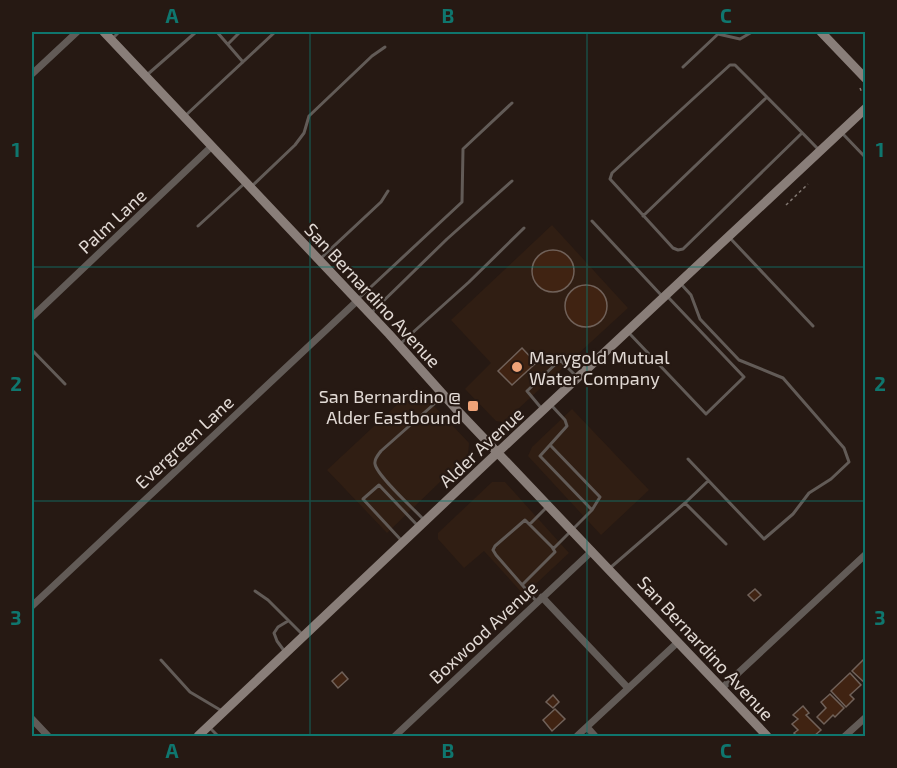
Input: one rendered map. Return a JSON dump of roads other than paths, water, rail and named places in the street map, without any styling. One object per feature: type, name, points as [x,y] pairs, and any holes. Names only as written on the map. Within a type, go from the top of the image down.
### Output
[{"type":"main road","points":[[821,32],[866,79]]},
{"type":"main road","name":"San Bernardino Avenue","points":[[108,35],[443,396],[767,736]]},
{"type":"main road","name":"Alder Avenue","points":[[198,736],[866,108]]},
{"type":"street","points":[[32,74],[77,32]]},
{"type":"street","name":"Palm Lane","points":[[32,317],[212,146]]},
{"type":"street","name":"Evergreen Lane","points":[[32,606],[357,301]]},
{"type":"street","name":"Boxwood Avenue","points":[[395,736],[592,551]]},
{"type":"street","points":[[722,688],[866,554]]},
{"type":"street","points":[[540,599],[627,687]]},
{"type":"street","points":[[577,736],[627,687],[678,642]]},
{"type":"street","points":[[845,736],[866,717]]},
{"type":"street","points":[[32,719],[48,736]]},
{"type":"street","points":[[586,727],[596,736]]},
{"type":"lane","points":[[108,35],[119,32]]},
{"type":"lane","points":[[146,75],[196,32]]},
{"type":"lane","points":[[217,32],[243,62]]},
{"type":"lane","points":[[228,43],[240,32]]},
{"type":"lane","points":[[184,117],[275,32]]},
{"type":"lane","points":[[683,66],[718,34],[740,39],[752,32]]},
{"type":"lane","points":[[198,226],[295,146],[304,133],[309,116],[372,56],[385,47]]},
{"type":"lane","points":[[802,133],[683,249],[673,248],[610,179],[612,173],[730,65],[735,65],[820,151]]},
{"type":"lane","points":[[643,216],[767,97]]},
{"type":"lane","points":[[357,301],[462,202],[463,148],[512,103]]},
{"type":"lane","points":[[841,131],[866,158]]},
{"type":"lane","points":[[370,315],[447,239],[512,181]]},
{"type":"lane","points":[[319,260],[381,202],[388,190]]},
{"type":"lane","points":[[592,221],[744,377],[706,414],[627,332]]},
{"type":"lane","points":[[398,345],[469,282],[524,228]]},
{"type":"lane","points":[[729,237],[813,326]]},
{"type":"lane","points":[[680,283],[691,295],[700,320],[739,360],[783,378],[844,448],[849,462],[831,479],[809,493],[793,514],[764,539],[688,459]]},
{"type":"lane","points":[[32,350],[65,384]]},
{"type":"lane","points":[[578,378],[560,360],[527,391],[565,420],[567,426],[540,456],[592,510]]},
{"type":"lane","points":[[422,524],[375,465],[381,451],[443,396]]},
{"type":"lane","points":[[551,446],[599,496],[592,510],[554,548]]},
{"type":"lane","points":[[609,569],[686,503],[708,480]]},
{"type":"lane","points":[[403,543],[363,500],[379,484],[399,506],[422,524]]},
{"type":"lane","points":[[686,503],[726,544]]},
{"type":"lane","points":[[530,524],[549,506]]},
{"type":"lane","points":[[522,585],[554,555],[554,548],[527,520],[522,520],[493,548],[496,555],[522,585],[540,599]]},
{"type":"lane","points":[[255,591],[268,600],[304,636]]},
{"type":"lane","points":[[286,653],[274,637],[278,627],[288,621]]},
{"type":"lane","points":[[161,660],[190,692],[224,712]]},
{"type":"lane","points":[[209,726],[218,736]]},
{"type":"place","name":"Marygold Mutual Water Company","points":[[517,367]]},
{"type":"place","name":"San Bernardino @ Alder Eastbound","points":[[473,406]]}]
